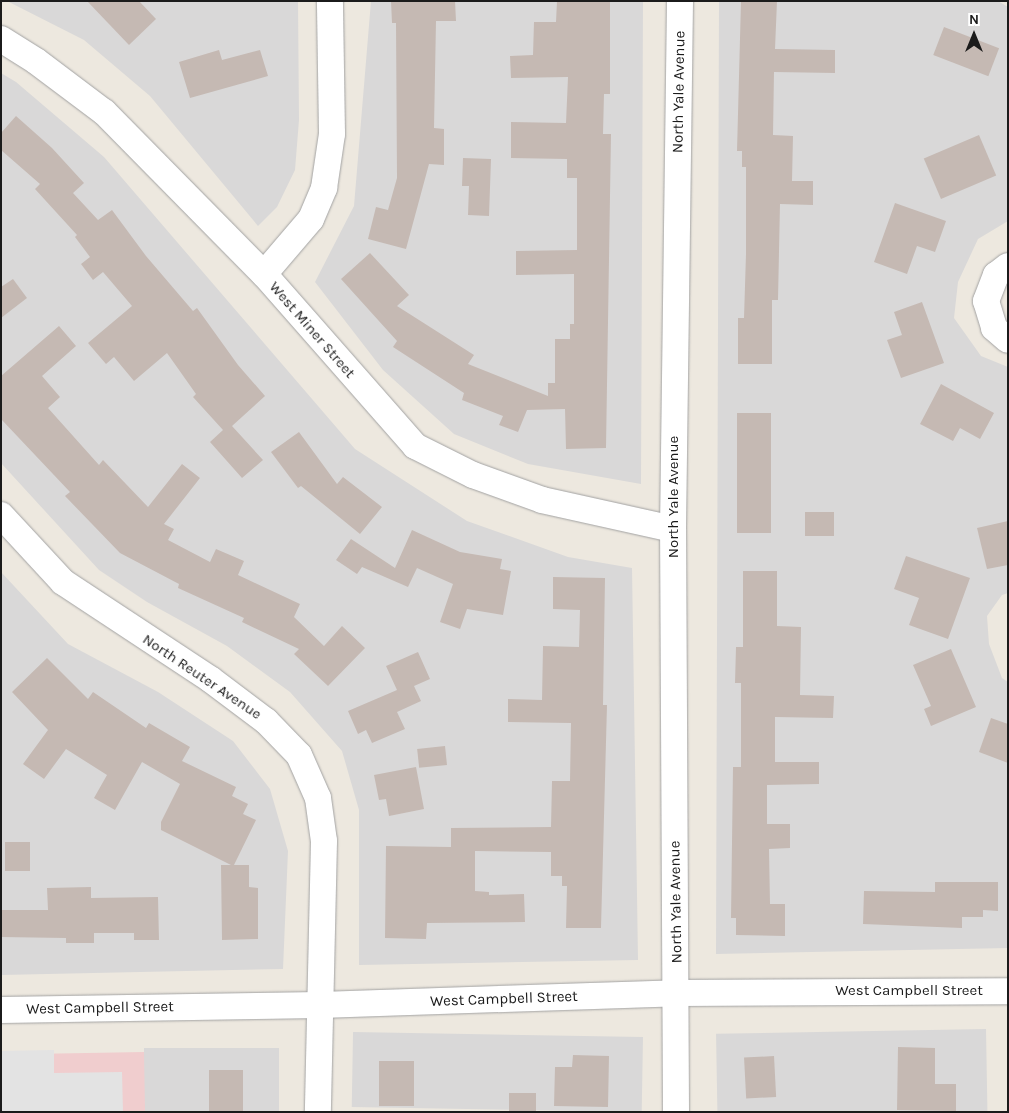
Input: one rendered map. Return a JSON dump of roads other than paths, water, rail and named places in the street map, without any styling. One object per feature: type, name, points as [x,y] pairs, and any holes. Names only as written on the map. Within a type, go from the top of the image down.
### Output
[{"type":"street","points":[[264,274],[311,219],[324,188],[332,134],[330,1]]},
{"type":"street","name":"North Yale Avenue","points":[[676,1112],[677,993],[673,528],[680,1]]},
{"type":"street","name":"West Miner Street","points":[[1,40],[36,61],[104,112],[264,274],[415,446],[473,475],[542,500],[673,528]]},
{"type":"street","points":[[1008,266],[996,275],[986,301],[994,328],[1008,340]]},
{"type":"street","name":"North Reuter Avenue","points":[[1,515],[63,582],[210,679],[266,721],[300,754],[318,798],[324,841],[318,1112]]},
{"type":"street","name":"West Campbell Street","points":[[1,1010],[320,1005],[677,993],[1008,991]]}]
